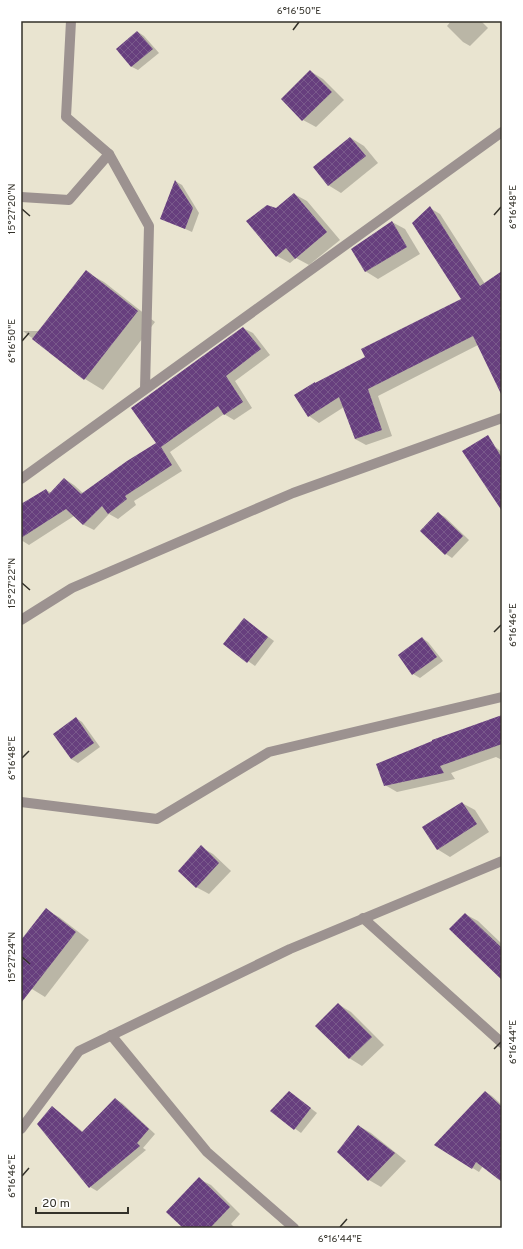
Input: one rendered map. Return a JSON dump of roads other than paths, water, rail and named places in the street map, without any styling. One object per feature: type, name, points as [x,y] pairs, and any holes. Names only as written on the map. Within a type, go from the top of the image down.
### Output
[{"type":"street","points":[[71,21],[66,117],[109,154],[149,226],[145,389]]},
{"type":"street","points":[[21,479],[502,132]]},
{"type":"street","points":[[21,196],[69,200],[109,154]]},
{"type":"street","points":[[21,620],[72,588],[293,493],[502,418]]},
{"type":"street","points":[[21,802],[157,819],[269,752],[502,697]]},
{"type":"street","points":[[21,1129],[79,1051],[290,949],[502,861]]},
{"type":"street","points":[[363,918],[502,1043]]},
{"type":"street","points":[[111,1035],[207,1152],[294,1228]]}]
